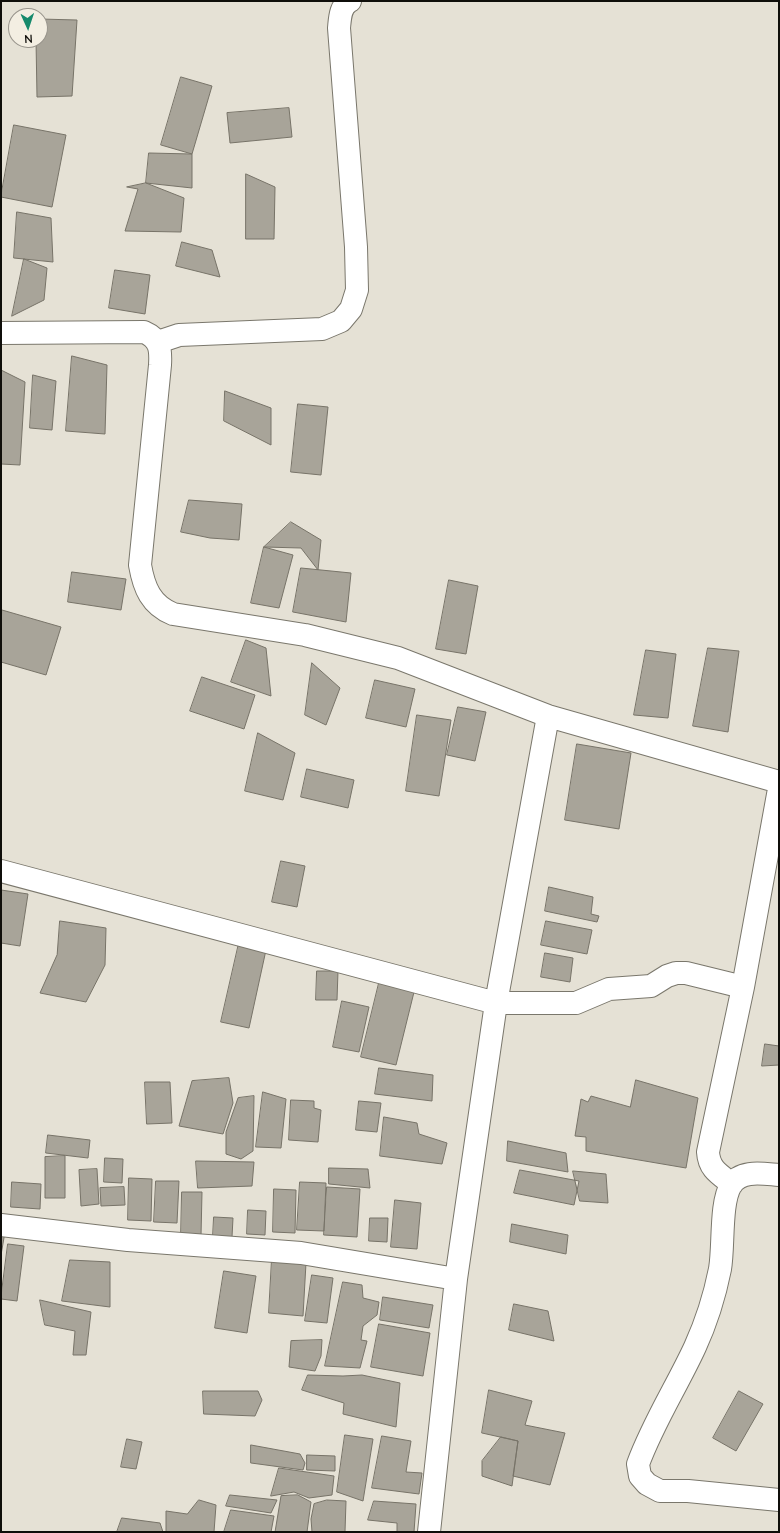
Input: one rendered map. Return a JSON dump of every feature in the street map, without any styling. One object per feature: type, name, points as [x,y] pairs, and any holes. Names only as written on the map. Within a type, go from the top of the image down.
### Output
[{"type":"street","points":[[158,342],[179,335],[322,330],[341,322],[351,309],[357,290],[356,247],[339,28],[340,13],[350,1]]},
{"type":"street","points":[[1,333],[144,332],[152,336],[158,342],[161,350],[160,365],[140,565],[146,590],[154,602],[164,610],[173,614],[305,635],[398,658],[548,716],[779,782]]},
{"type":"street","points":[[429,1532],[456,1279],[496,1003],[548,716]]},
{"type":"street","points":[[732,1184],[713,1169],[708,1161],[708,1152],[743,987],[779,789]]},
{"type":"street","points":[[1,871],[496,1003],[576,1003],[610,989],[651,986],[666,976],[686,973],[743,987]]},
{"type":"street","points":[[779,1175],[749,1174],[739,1177],[732,1184],[727,1195],[720,1268],[711,1302],[696,1345],[638,1464],[640,1476],[647,1484],[660,1491],[688,1491],[779,1500]]},
{"type":"street","points":[[1,1224],[128,1240],[301,1253],[456,1279]]},
{"type":"building","points":[[48,19],[77,20],[72,96],[37,97],[36,48],[48,48]]},
{"type":"building","points":[[181,77],[212,86],[192,154],[161,145]]},
{"type":"building","points":[[289,108],[292,137],[230,143],[227,113]]},
{"type":"building","points":[[14,125],[66,135],[52,207],[1,197]]},
{"type":"building","points":[[149,153],[192,154],[192,188],[146,183]]},
{"type":"building","points":[[246,174],[275,187],[274,239],[246,239]]},
{"type":"building","points":[[146,183],[184,198],[181,232],[125,231],[138,189],[127,187]]},
{"type":"building","points":[[17,212],[51,218],[53,262],[14,258]]},
{"type":"building","points":[[182,242],[212,250],[220,277],[176,266]]},
{"type":"building","points":[[24,259],[47,268],[44,300],[12,316]]},
{"type":"building","points":[[115,270],[150,275],[145,314],[109,308]]},
{"type":"building","points":[[72,356],[107,365],[105,434],[66,431]]},
{"type":"building","points":[[1,370],[25,382],[20,465],[1,464]]},
{"type":"building","points":[[33,375],[56,381],[52,430],[30,428]]},
{"type":"building","points":[[225,391],[271,408],[271,445],[224,421]]},
{"type":"building","points":[[298,404],[328,407],[321,475],[291,472]]},
{"type":"building","points":[[189,500],[242,504],[239,540],[210,538],[181,532]]},
{"type":"building","points":[[291,522],[321,540],[318,570],[301,548],[264,547]]},
{"type":"building","points":[[264,547],[293,555],[279,608],[251,603]]},
{"type":"building","points":[[301,568],[351,573],[346,622],[293,612]]},
{"type":"building","points":[[72,572],[126,579],[121,610],[68,602]]},
{"type":"building","points":[[449,580],[478,586],[466,654],[436,649]]},
{"type":"building","points":[[2,610],[61,627],[46,675],[1,662]]},
{"type":"building","points":[[246,640],[266,648],[271,696],[231,682]]},
{"type":"building","points":[[708,648],[739,651],[728,732],[693,726]]},
{"type":"building","points":[[646,650],[676,654],[668,718],[634,715]]},
{"type":"building","points":[[312,663],[340,688],[326,725],[305,715]]},
{"type":"building","points":[[202,677],[255,695],[244,729],[190,711]]},
{"type":"building","points":[[375,680],[415,689],[406,727],[366,718]]},
{"type":"building","points":[[458,707],[486,712],[475,761],[447,755]]},
{"type":"building","points":[[417,715],[451,720],[439,796],[406,791]]},
{"type":"building","points":[[258,733],[295,753],[283,800],[245,791]]},
{"type":"building","points":[[577,744],[631,753],[619,829],[565,820]]},
{"type":"building","points":[[307,769],[354,780],[348,808],[301,797]]},
{"type":"building","points":[[281,861],[305,866],[297,907],[272,902]]},
{"type":"building","points":[[549,887],[593,897],[591,914],[599,916],[597,922],[545,911]]},
{"type":"building","points":[[1,890],[28,894],[20,946],[1,943]]},
{"type":"building","points":[[60,921],[106,928],[105,965],[86,1002],[40,993],[57,955]]},
{"type":"building","points":[[546,921],[592,930],[587,954],[541,945]]},
{"type":"building","points":[[239,943],[266,950],[249,1028],[221,1022]]},
{"type":"building","points":[[545,953],[573,958],[570,982],[541,977]]},
{"type":"building","points":[[317,971],[338,971],[337,1000],[316,1000]]},
{"type":"building","points":[[380,979],[415,988],[396,1065],[361,1057]]},
{"type":"building","points":[[342,1001],[369,1007],[359,1052],[333,1047]]},
{"type":"building","points":[[765,1044],[779,1046],[779,1065],[762,1066]]},
{"type":"building","points":[[379,1068],[433,1075],[432,1101],[375,1094]]},
{"type":"building","points":[[229,1078],[233,1103],[223,1134],[179,1126],[192,1081]]},
{"type":"building","points":[[636,1080],[698,1098],[686,1168],[586,1151],[586,1137],[575,1136],[581,1099],[588,1102],[591,1096],[630,1107]]},
{"type":"building","points":[[145,1082],[170,1082],[172,1123],[147,1124]]},
{"type":"building","points":[[263,1092],[286,1099],[281,1148],[256,1147]]},
{"type":"building","points":[[254,1096],[253,1151],[241,1159],[226,1154],[226,1132],[238,1098]]},
{"type":"building","points":[[291,1100],[314,1101],[314,1108],[321,1110],[318,1142],[289,1140]]},
{"type":"building","points":[[359,1101],[381,1103],[377,1132],[356,1130]]},
{"type":"building","points":[[384,1117],[417,1123],[419,1134],[447,1143],[442,1164],[380,1156]]},
{"type":"building","points":[[48,1135],[90,1140],[88,1158],[46,1153]]},
{"type":"building","points":[[508,1141],[566,1153],[568,1172],[507,1161]]},
{"type":"building","points":[[65,1156],[65,1198],[45,1198],[45,1157]]},
{"type":"building","points":[[105,1158],[123,1159],[122,1183],[104,1182]]},
{"type":"building","points":[[196,1161],[254,1162],[252,1186],[198,1188]]},
{"type":"building","points":[[329,1168],[368,1169],[370,1188],[329,1184]]},
{"type":"building","points":[[97,1169],[99,1204],[81,1206],[79,1170]]},
{"type":"building","points":[[520,1170],[579,1181],[574,1205],[514,1193]]},
{"type":"building","points":[[573,1171],[606,1174],[608,1203],[580,1201]]},
{"type":"building","points":[[129,1178],[152,1179],[151,1221],[128,1220]]},
{"type":"building","points":[[156,1181],[179,1181],[177,1223],[154,1222]]},
{"type":"building","points":[[12,1182],[41,1184],[40,1209],[11,1207]]},
{"type":"building","points":[[300,1182],[326,1183],[324,1231],[297,1230]]},
{"type":"building","points":[[124,1187],[125,1205],[101,1206],[100,1188]]},
{"type":"building","points":[[327,1187],[360,1189],[357,1237],[324,1235]]},
{"type":"building","points":[[274,1189],[296,1190],[295,1233],[273,1232]]},
{"type":"building","points":[[182,1192],[202,1192],[201,1236],[181,1236]]},
{"type":"building","points":[[395,1200],[421,1203],[417,1249],[391,1247]]},
{"type":"building","points":[[248,1210],[266,1211],[265,1235],[247,1234]]},
{"type":"building","points":[[214,1217],[233,1218],[232,1237],[213,1236]]},
{"type":"building","points":[[370,1218],[388,1218],[387,1242],[369,1241]]},
{"type":"building","points":[[512,1224],[568,1235],[566,1254],[510,1242]]},
{"type":"building","points":[[1,1232],[5,1232],[1,1255]]},
{"type":"building","points":[[8,1244],[24,1246],[17,1301],[1,1299]]},
{"type":"building","points":[[272,1258],[306,1263],[303,1316],[269,1313]]},
{"type":"building","points":[[70,1260],[110,1262],[110,1307],[62,1301]]},
{"type":"building","points":[[224,1271],[256,1276],[247,1333],[215,1328]]},
{"type":"building","points":[[312,1275],[333,1278],[327,1323],[305,1321]]},
{"type":"building","points":[[343,1282],[362,1285],[363,1298],[379,1302],[377,1315],[363,1326],[361,1340],[367,1341],[360,1368],[325,1366]]},
{"type":"building","points":[[383,1297],[433,1305],[429,1328],[380,1320]]},
{"type":"building","points":[[40,1300],[91,1312],[86,1355],[73,1355],[75,1331],[45,1325]]},
{"type":"building","points":[[514,1304],[548,1311],[554,1341],[509,1330]]},
{"type":"building","points":[[379,1324],[430,1333],[423,1376],[371,1367]]},
{"type":"building","points":[[322,1340],[321,1356],[315,1371],[289,1367],[291,1341]]},
{"type":"building","points":[[308,1375],[362,1375],[400,1383],[396,1427],[343,1414],[344,1403],[302,1390]]},
{"type":"building","points":[[489,1390],[532,1401],[525,1425],[565,1433],[550,1485],[513,1476],[518,1441],[482,1433]]},
{"type":"building","points":[[203,1391],[258,1391],[262,1400],[255,1416],[204,1414]]},
{"type":"building","points":[[739,1391],[763,1404],[736,1451],[713,1438]]},
{"type":"building","points":[[345,1435],[373,1439],[363,1501],[337,1492]]},
{"type":"building","points":[[382,1436],[411,1441],[406,1472],[422,1473],[419,1494],[372,1488]]},
{"type":"building","points":[[501,1437],[518,1441],[512,1486],[482,1476],[482,1461]]},
{"type":"building","points":[[127,1439],[142,1442],[136,1469],[121,1467]]},
{"type":"building","points":[[251,1445],[300,1454],[305,1463],[303,1470],[251,1463]]},
{"type":"building","points":[[307,1455],[335,1456],[335,1471],[307,1470]]},
{"type":"building","points":[[279,1468],[334,1476],[332,1495],[309,1498],[294,1492],[271,1496]]},
{"type":"building","points":[[230,1495],[277,1500],[271,1513],[226,1506]]},
{"type":"building","points":[[298,1495],[311,1502],[307,1532],[275,1532],[281,1496]]},
{"type":"building","points":[[199,1500],[216,1505],[214,1532],[166,1532],[166,1511],[187,1514]]},
{"type":"building","points":[[327,1500],[346,1501],[345,1532],[312,1532],[311,1519],[314,1504]]},
{"type":"building","points":[[374,1501],[416,1504],[414,1532],[397,1532],[397,1523],[368,1520]]},
{"type":"building","points":[[231,1510],[274,1516],[271,1532],[224,1532]]},
{"type":"building","points":[[122,1518],[160,1523],[163,1532],[117,1532]]}]
